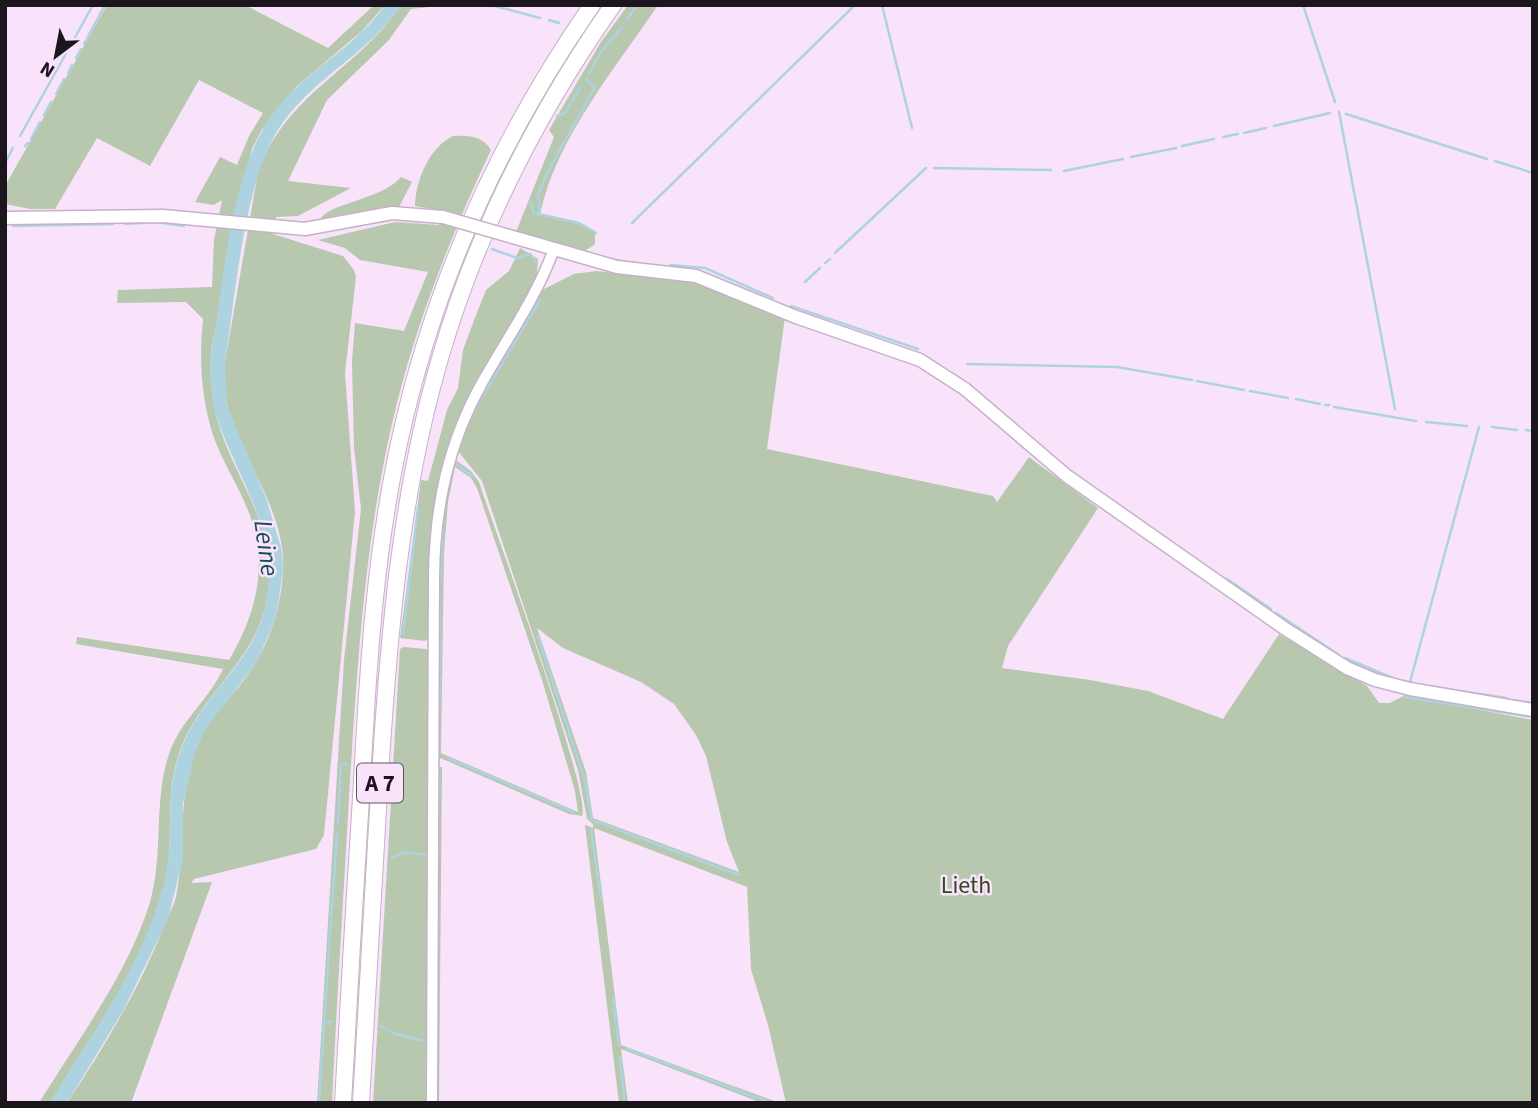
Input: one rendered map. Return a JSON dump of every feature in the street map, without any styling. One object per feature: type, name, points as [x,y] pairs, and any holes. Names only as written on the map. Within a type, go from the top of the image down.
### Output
[{"type":"highway","name":"A 7","points":[[343,1103],[371,639],[387,506],[400,437],[428,337],[477,207],[523,114],[592,5]]},
{"type":"highway","name":"A 7","points":[[361,1103],[391,610],[404,518],[422,427],[453,317],[493,215],[555,94],[613,5]]},
{"type":"main road","points":[[5,218],[146,215],[305,229],[392,213],[443,217],[617,267],[696,276],[796,317],[920,359],[956,382],[1030,447],[1101,500],[1284,628],[1347,668],[1375,680],[1410,689],[1533,710]]},
{"type":"street","points":[[432,1103],[435,556],[438,510],[451,453],[466,415],[534,296],[554,249]]},
{"type":"green space","points":[[107,5],[245,5],[328,48],[374,5],[385,5],[362,31],[297,86],[261,131],[252,149],[211,351],[211,376],[215,411],[224,439],[256,511],[267,550],[267,601],[260,625],[249,646],[192,725],[181,748],[172,784],[167,871],[154,918],[142,946],[114,999],[50,1103],[39,1103],[101,1006],[141,928],[154,884],[161,791],[169,754],[181,730],[223,669],[76,644],[77,637],[229,660],[246,625],[257,589],[259,571],[255,533],[249,513],[217,445],[209,421],[201,363],[203,319],[186,302],[117,303],[118,290],[212,287],[214,240],[222,200],[214,205],[195,202],[220,157],[237,165],[249,136],[263,113],[199,80],[150,166],[97,138],[55,209],[30,209],[5,204],[5,186]]},
{"type":"green space","points":[[401,5],[449,5],[411,9],[389,40],[327,100],[288,181],[351,188],[298,216],[276,217],[273,234],[343,256],[356,277],[345,373],[355,511],[324,835],[316,849],[194,879],[191,883],[212,882],[131,1103],[67,1103],[107,1041],[153,953],[176,897],[184,802],[197,746],[207,727],[261,653],[273,626],[280,597],[283,568],[277,527],[235,429],[225,391],[225,362],[258,172],[271,144],[287,121],[305,101],[364,48]]},
{"type":"green space","points":[[628,5],[658,5],[573,131],[548,186],[540,214],[583,224],[595,231],[595,244],[582,253],[516,232],[554,137],[549,130],[601,42]]},
{"type":"green space","points":[[453,136],[475,137],[491,150],[450,242],[426,306],[386,449],[365,590],[356,685],[332,1103],[317,1103],[344,660],[361,509],[354,448],[352,362],[355,323],[404,331],[428,272],[360,260],[345,248],[318,240],[395,222],[439,225],[445,211],[415,206],[416,196],[425,165],[437,148]]},
{"type":"green space","points":[[401,177],[412,182],[399,207],[324,223],[320,220],[333,209],[381,191]]},
{"type":"green space","points":[[520,248],[538,259],[536,284],[446,456],[437,501],[433,546],[430,637],[425,641],[400,638],[421,480],[428,481],[447,410],[458,388],[463,350],[486,290],[509,271]]},
{"type":"green space","name":"Lieth","points":[[596,271],[692,280],[785,317],[767,449],[993,496],[997,502],[1029,457],[1098,508],[1008,646],[1002,668],[1148,691],[1223,719],[1279,634],[1367,686],[1379,703],[1390,703],[1405,695],[1533,720],[1533,1103],[786,1103],[768,1025],[751,969],[747,887],[594,828],[621,1045],[780,1103],[762,1103],[621,1049],[628,1103],[619,1103],[585,825],[593,828],[593,824],[587,819],[578,770],[482,481],[457,450],[494,369],[542,290],[574,274]],"holes":[[[537,628],[563,648],[641,682],[674,704],[696,735],[706,756],[727,842],[739,872],[593,818],[586,772]]]},
{"type":"green space","points":[[454,459],[471,471],[479,482],[557,712],[581,797],[582,816],[569,814],[438,757],[439,537]],"holes":[[[455,467],[471,478],[477,488],[542,680],[575,791],[578,812],[441,753],[444,552],[448,502]]]},
{"type":"green space","points":[[400,649],[426,649],[430,652],[428,1103],[373,1103]]},
{"type":"green space","points":[[437,767],[442,767],[439,1103],[435,1103]]},
{"type":"water","name":"Leine","points":[[385,5],[401,5],[374,37],[312,90],[284,121],[270,144],[259,172],[244,236],[225,362],[227,406],[266,498],[281,547],[283,568],[274,622],[257,662],[207,727],[196,748],[183,804],[183,858],[168,919],[123,1011],[67,1103],[50,1103],[114,999],[142,944],[154,916],[167,869],[173,783],[182,747],[193,724],[248,648],[259,627],[266,603],[269,575],[264,534],[218,421],[211,387],[211,353],[232,219],[241,185],[252,153],[266,125],[284,100],[363,31]]},
{"type":"waterway","points":[[20,136],[93,5]]},
{"type":"waterway","points":[[84,44],[105,5]]},
{"type":"waterway","points":[[491,5],[540,18]]},
{"type":"waterway","points":[[627,20],[637,5]]},
{"type":"waterway","points":[[632,223],[855,5]]},
{"type":"waterway","points":[[882,5],[912,128]]},
{"type":"waterway","points":[[1303,5],[1335,102]]},
{"type":"waterway","points":[[549,20],[559,23]]},
{"type":"waterway","points":[[589,74],[601,52],[621,28]]},
{"type":"waterway","points":[[76,58],[81,49]]},
{"type":"waterway","points":[[68,73],[72,65]]},
{"type":"waterway","points":[[56,94],[64,79]]},
{"type":"waterway","points":[[540,214],[538,195],[546,175],[595,87],[586,80]]},
{"type":"waterway","points":[[557,116],[565,113],[580,88]]},
{"type":"waterway","points":[[44,115],[51,102]]},
{"type":"waterway","points":[[1339,112],[1395,409]]},
{"type":"waterway","points":[[1274,126],[1330,113]]},
{"type":"waterway","points":[[1346,114],[1487,159]]},
{"type":"waterway","points":[[31,139],[40,122]]},
{"type":"waterway","points":[[1244,133],[1266,128]]},
{"type":"waterway","points":[[1223,137],[1238,134]]},
{"type":"waterway","points":[[1182,146],[1214,139]]},
{"type":"waterway","points":[[25,146],[28,143]]},
{"type":"waterway","points":[[5,163],[13,148]]},
{"type":"waterway","points":[[1131,157],[1176,148]]},
{"type":"waterway","points":[[1064,171],[1123,159]]},
{"type":"waterway","points":[[1495,161],[1533,173]]},
{"type":"waterway","points":[[835,253],[926,168]]},
{"type":"waterway","points":[[934,168],[1051,170]]},
{"type":"waterway","points":[[530,202],[534,213],[579,223],[596,233]]},
{"type":"waterway","points":[[125,224],[156,222],[184,226]]},
{"type":"waterway","points":[[13,226],[113,224]]},
{"type":"waterway","points":[[492,249],[517,258],[530,254],[536,261]]},
{"type":"waterway","points":[[609,259],[634,263]]},
{"type":"waterway","points":[[825,263],[830,259]]},
{"type":"waterway","points":[[670,265],[705,268],[773,298]]},
{"type":"waterway","points":[[805,282],[820,268]]},
{"type":"waterway","points":[[472,414],[540,300]]},
{"type":"waterway","points":[[791,306],[918,349]]},
{"type":"waterway","points":[[967,364],[1117,367],[1192,380]]},
{"type":"waterway","points":[[1197,381],[1244,390]]},
{"type":"waterway","points":[[1250,391],[1288,398]]},
{"type":"waterway","points":[[1296,399],[1320,404]]},
{"type":"waterway","points":[[1334,407],[1416,421]]},
{"type":"waterway","points":[[1426,422],[1467,426]]},
{"type":"waterway","points":[[1410,682],[1479,427]]},
{"type":"waterway","points":[[1492,427],[1517,430]]},
{"type":"waterway","points":[[1526,430],[1533,431]]},
{"type":"waterway","points":[[1011,436],[1024,448]]},
{"type":"waterway","points":[[1031,453],[1036,458]]},
{"type":"waterway","points":[[454,463],[474,477]]},
{"type":"waterway","points":[[403,634],[418,508]]},
{"type":"waterway","points":[[440,587],[443,520]]},
{"type":"waterway","points":[[1227,579],[1271,609]]},
{"type":"waterway","points":[[440,594],[440,670]]},
{"type":"waterway","points":[[1276,613],[1339,655]]},
{"type":"waterway","points":[[538,636],[585,781],[592,820],[739,875]]},
{"type":"waterway","points":[[1345,658],[1393,678]]},
{"type":"waterway","points":[[439,713],[440,676]]},
{"type":"waterway","points":[[1404,681],[1413,683]]},
{"type":"waterway","points":[[1421,685],[1506,698]]},
{"type":"waterway","points":[[1405,697],[1533,717]]},
{"type":"waterway","points":[[1514,700],[1533,703]]},
{"type":"waterway","points":[[439,719],[439,754]]},
{"type":"waterway","points":[[450,759],[574,812]]},
{"type":"waterway","points":[[338,824],[341,765],[346,764]]},
{"type":"waterway","points":[[439,768],[439,794]]},
{"type":"waterway","points":[[438,835],[439,799]]},
{"type":"waterway","points":[[591,829],[601,898]]},
{"type":"waterway","points":[[324,1022],[337,834]]},
{"type":"waterway","points":[[438,842],[438,870]]},
{"type":"waterway","points":[[391,859],[404,852],[426,855]]},
{"type":"waterway","points":[[438,912],[438,947]]},
{"type":"waterway","points":[[438,954],[438,1027]]},
{"type":"waterway","points":[[613,998],[619,1046]]},
{"type":"waterway","points":[[319,1103],[324,1022],[332,1022]]},
{"type":"waterway","points":[[381,1026],[393,1033],[424,1041]]},
{"type":"waterway","points":[[628,1049],[771,1103]]},
{"type":"waterway","points":[[620,1057],[625,1103]]}]
